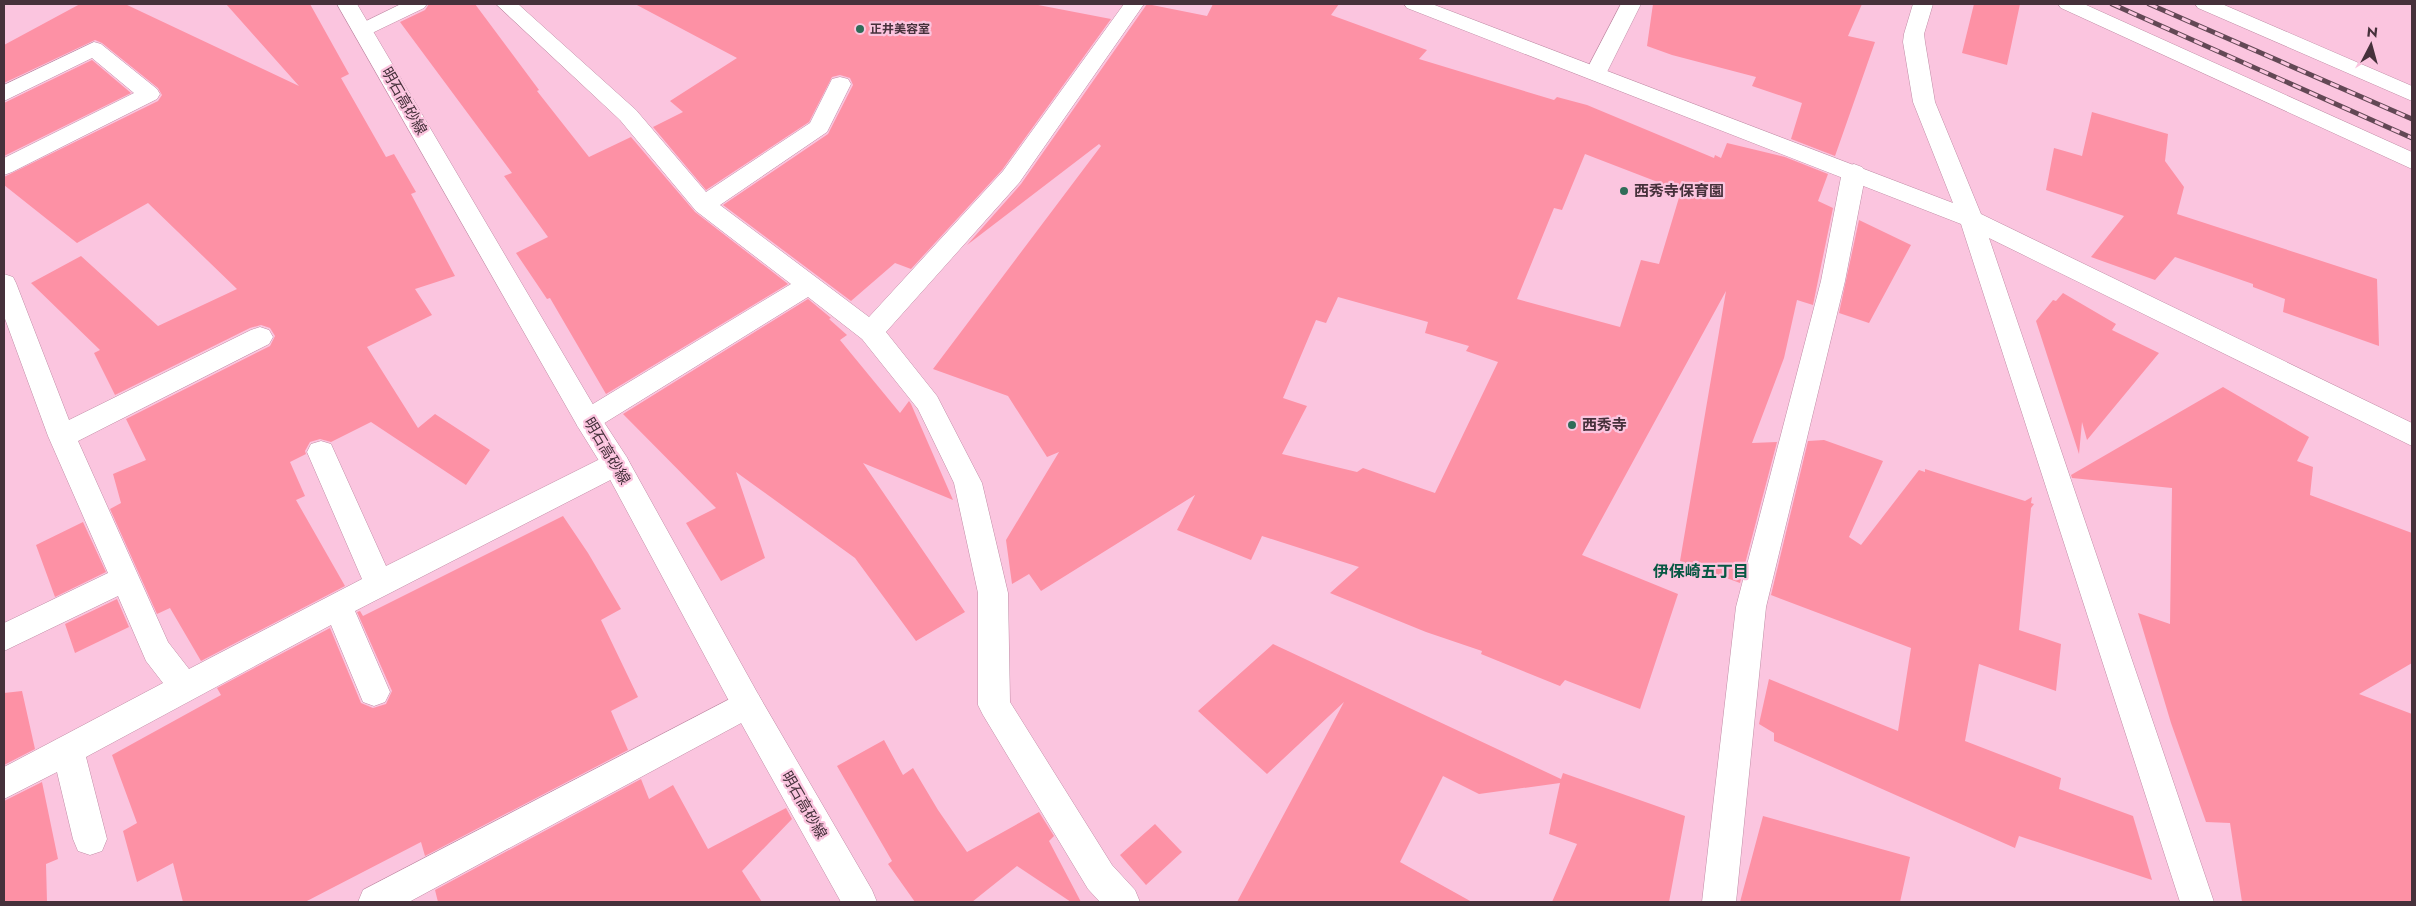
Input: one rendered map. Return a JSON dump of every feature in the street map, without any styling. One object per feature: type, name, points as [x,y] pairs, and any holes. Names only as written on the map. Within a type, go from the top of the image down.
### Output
[{"type":"street","name":"明石高砂線","points":[[347,4],[588,420],[616,464],[747,704],[860,902]]},
{"type":"street","points":[[362,30],[418,4]]},
{"type":"street","points":[[506,4],[628,116],[704,205],[807,286],[871,332],[928,403],[968,483],[993,593],[994,705],[1100,877],[1124,902]]},
{"type":"street","points":[[871,332],[1011,177],[1134,4]]},
{"type":"street","points":[[1414,4],[1854,172],[1970,219],[2412,435]]},
{"type":"street","points":[[1596,73],[1631,4]]},
{"type":"street","points":[[1923,4],[1914,34],[1914,42],[1924,102],[1970,219],[2197,902]]},
{"type":"street","points":[[2068,4],[2412,161]]},
{"type":"street","points":[[2205,4],[2412,94]]},
{"type":"street","points":[[4,94],[94,49],[149,94],[4,167]]},
{"type":"street","points":[[704,205],[819,127],[840,84]]},
{"type":"street","points":[[1719,902],[1751,607],[1833,281],[1854,172]]},
{"type":"street","points":[[4,283],[62,436],[157,651],[185,688]]},
{"type":"street","points":[[588,420],[807,286]]},
{"type":"street","points":[[62,436],[260,337]]},
{"type":"street","points":[[321,452],[379,584]]},
{"type":"street","points":[[4,784],[379,584],[616,464]]},
{"type":"street","points":[[4,638],[125,579]]},
{"type":"street","points":[[338,606],[374,692]]},
{"type":"street","points":[[375,902],[747,704]]},
{"type":"street","points":[[68,750],[90,839]]},
{"type":"building","points":[[80,4],[125,4],[299,86],[226,4],[310,4],[349,74],[341,78],[386,157],[394,154],[416,192],[411,194],[455,276],[415,289],[432,315],[367,347],[418,428],[435,414],[490,450],[466,485],[371,422],[331,442],[320,439],[310,442],[305,451],[306,454],[290,462],[305,496],[296,500],[345,586],[201,661],[170,608],[157,614],[110,509],[121,503],[113,474],[146,460],[126,419],[270,346],[275,336],[270,328],[261,325],[250,328],[115,395],[94,353],[100,350],[31,283],[81,256],[158,326],[237,289],[148,203],[77,243],[4,185],[4,177],[158,101],[162,95],[158,88],[102,43],[95,40],[4,83],[4,45]]},
{"type":"building","points":[[429,4],[475,4],[539,90],[537,91],[589,157],[631,137],[695,212],[788,284],[606,394],[550,298],[547,299],[516,253],[548,237],[504,176],[512,173],[400,22],[425,10]]},
{"type":"building","points":[[635,4],[1033,4],[1111,19],[1002,170],[911,269],[895,263],[851,301],[723,205],[828,134],[853,85],[850,78],[840,75],[832,77],[809,122],[706,190],[653,127],[683,112],[670,101],[737,58]]},
{"type":"building","points":[[1147,4],[1207,16],[1213,4],[1339,4],[1331,15],[1427,50],[1419,59],[1554,100],[1557,97],[1587,105],[1714,158],[1715,155],[1721,158],[1727,143],[1785,157],[1828,174],[1818,201],[1833,208],[1813,305],[1797,300],[1784,358],[1752,443],[1777,442],[1740,583],[1680,561],[1726,291],[1582,555],[1678,594],[1640,709],[1565,680],[1560,686],[1481,654],[1482,651],[1426,632],[1330,593],[1359,567],[1262,536],[1251,560],[1177,530],[1195,495],[1041,591],[1029,574],[1012,584],[1006,540],[1059,452],[1047,457],[1008,396],[933,369],[1101,146],[1099,144],[967,245],[1021,184]],"holes":[[[1585,154],[1681,191],[1659,264],[1641,260],[1620,327],[1517,299],[1554,208],[1562,210]],[[1338,297],[1428,322],[1425,333],[1469,346],[1466,351],[1498,362],[1435,493],[1363,468],[1357,472],[1282,454],[1307,406],[1283,398],[1316,320],[1326,323]]]},
{"type":"building","points":[[1653,4],[1862,4],[1848,36],[1875,42],[1835,156],[1791,139],[1802,103],[1752,86],[1756,77],[1672,55],[1647,46]]},
{"type":"building","points":[[1974,4],[2020,4],[2007,65],[1962,53]]},
{"type":"building","points":[[92,60],[131,93],[4,156],[4,103]]},
{"type":"building","points":[[2092,112],[2168,134],[2165,161],[2184,187],[2177,214],[2377,279],[2379,346],[2283,312],[2285,299],[2253,287],[2253,284],[2175,257],[2155,280],[2091,257],[2124,216],[2046,190],[2054,148],[2082,156]]},
{"type":"building","points":[[1859,220],[1911,245],[1869,323],[1839,313]]},
{"type":"building","points":[[2063,293],[2116,324],[2112,330],[2159,353],[2087,440],[2082,422],[2079,454],[2036,321],[2053,300],[2056,301]]},
{"type":"building","points":[[808,299],[831,318],[829,319],[847,335],[840,340],[900,413],[909,401],[953,500],[863,463],[965,612],[916,641],[855,558],[736,472],[765,558],[721,581],[686,523],[716,508],[623,414]]},
{"type":"building","points":[[2223,387],[2309,437],[2297,461],[2313,467],[2310,495],[2412,533],[2412,663],[2359,694],[2412,714],[2412,902],[2242,902],[2230,823],[2206,822],[2171,723],[2138,613],[2170,624],[2172,488],[2072,478],[2071,475]]},
{"type":"building","points":[[1824,440],[1883,461],[1849,537],[1861,545],[1919,470],[1925,472],[1925,469],[2025,501],[2032,497],[2031,503],[2034,504],[2031,508],[2019,630],[2061,644],[2056,691],[1979,664],[1965,741],[2061,778],[2059,789],[2133,816],[2152,880],[2019,836],[2015,848],[1774,741],[1774,733],[1759,724],[1769,679],[1898,731],[1911,648],[1771,595],[1808,441]]},
{"type":"building","points":[[563,516],[588,553],[621,609],[601,620],[638,697],[611,711],[628,750],[425,856],[421,842],[305,902],[183,902],[173,863],[137,882],[123,831],[137,823],[112,755],[221,695],[217,688],[330,628],[361,703],[373,708],[386,704],[392,691],[357,612],[360,611],[363,616]]},
{"type":"building","points":[[83,522],[106,572],[55,597],[36,545]]},
{"type":"building","points":[[117,599],[129,627],[75,653],[65,624]]},
{"type":"building","points":[[1273,644],[1561,779],[1563,773],[1685,816],[1669,902],[1552,902],[1577,844],[1549,834],[1560,783],[1479,794],[1443,776],[1400,862],[1472,902],[1237,902],[1344,702],[1267,774],[1198,711]]},
{"type":"building","points":[[22,691],[35,749],[4,765],[4,693]]},
{"type":"building","points":[[884,740],[903,775],[913,768],[938,810],[967,852],[1039,812],[1054,836],[1049,841],[1081,902],[1071,902],[1017,866],[972,902],[915,902],[888,864],[892,861],[837,766]]},
{"type":"building","points":[[641,779],[649,799],[673,785],[708,849],[786,808],[792,819],[742,871],[762,902],[438,902],[435,890]]},
{"type":"building","points":[[42,782],[58,859],[46,864],[47,902],[4,902],[4,801]]},
{"type":"building","points":[[1763,816],[1910,857],[1900,902],[1740,902]]},
{"type":"building","points":[[1155,824],[1182,852],[1146,885],[1120,855]]},
{"type":"railway","points":[[2112,4],[2412,138]]},
{"type":"railway","points":[[2149,4],[2412,119]]},
{"type":"place","name":"正井美容室","points":[[860,29]]},
{"type":"place","name":"西秀寺保育園","points":[[1624,191]]},
{"type":"place","name":"西秀寺","points":[[1572,425]]},
{"type":"district","name":"伊保崎五丁目","points":[[1701,571]]}]
